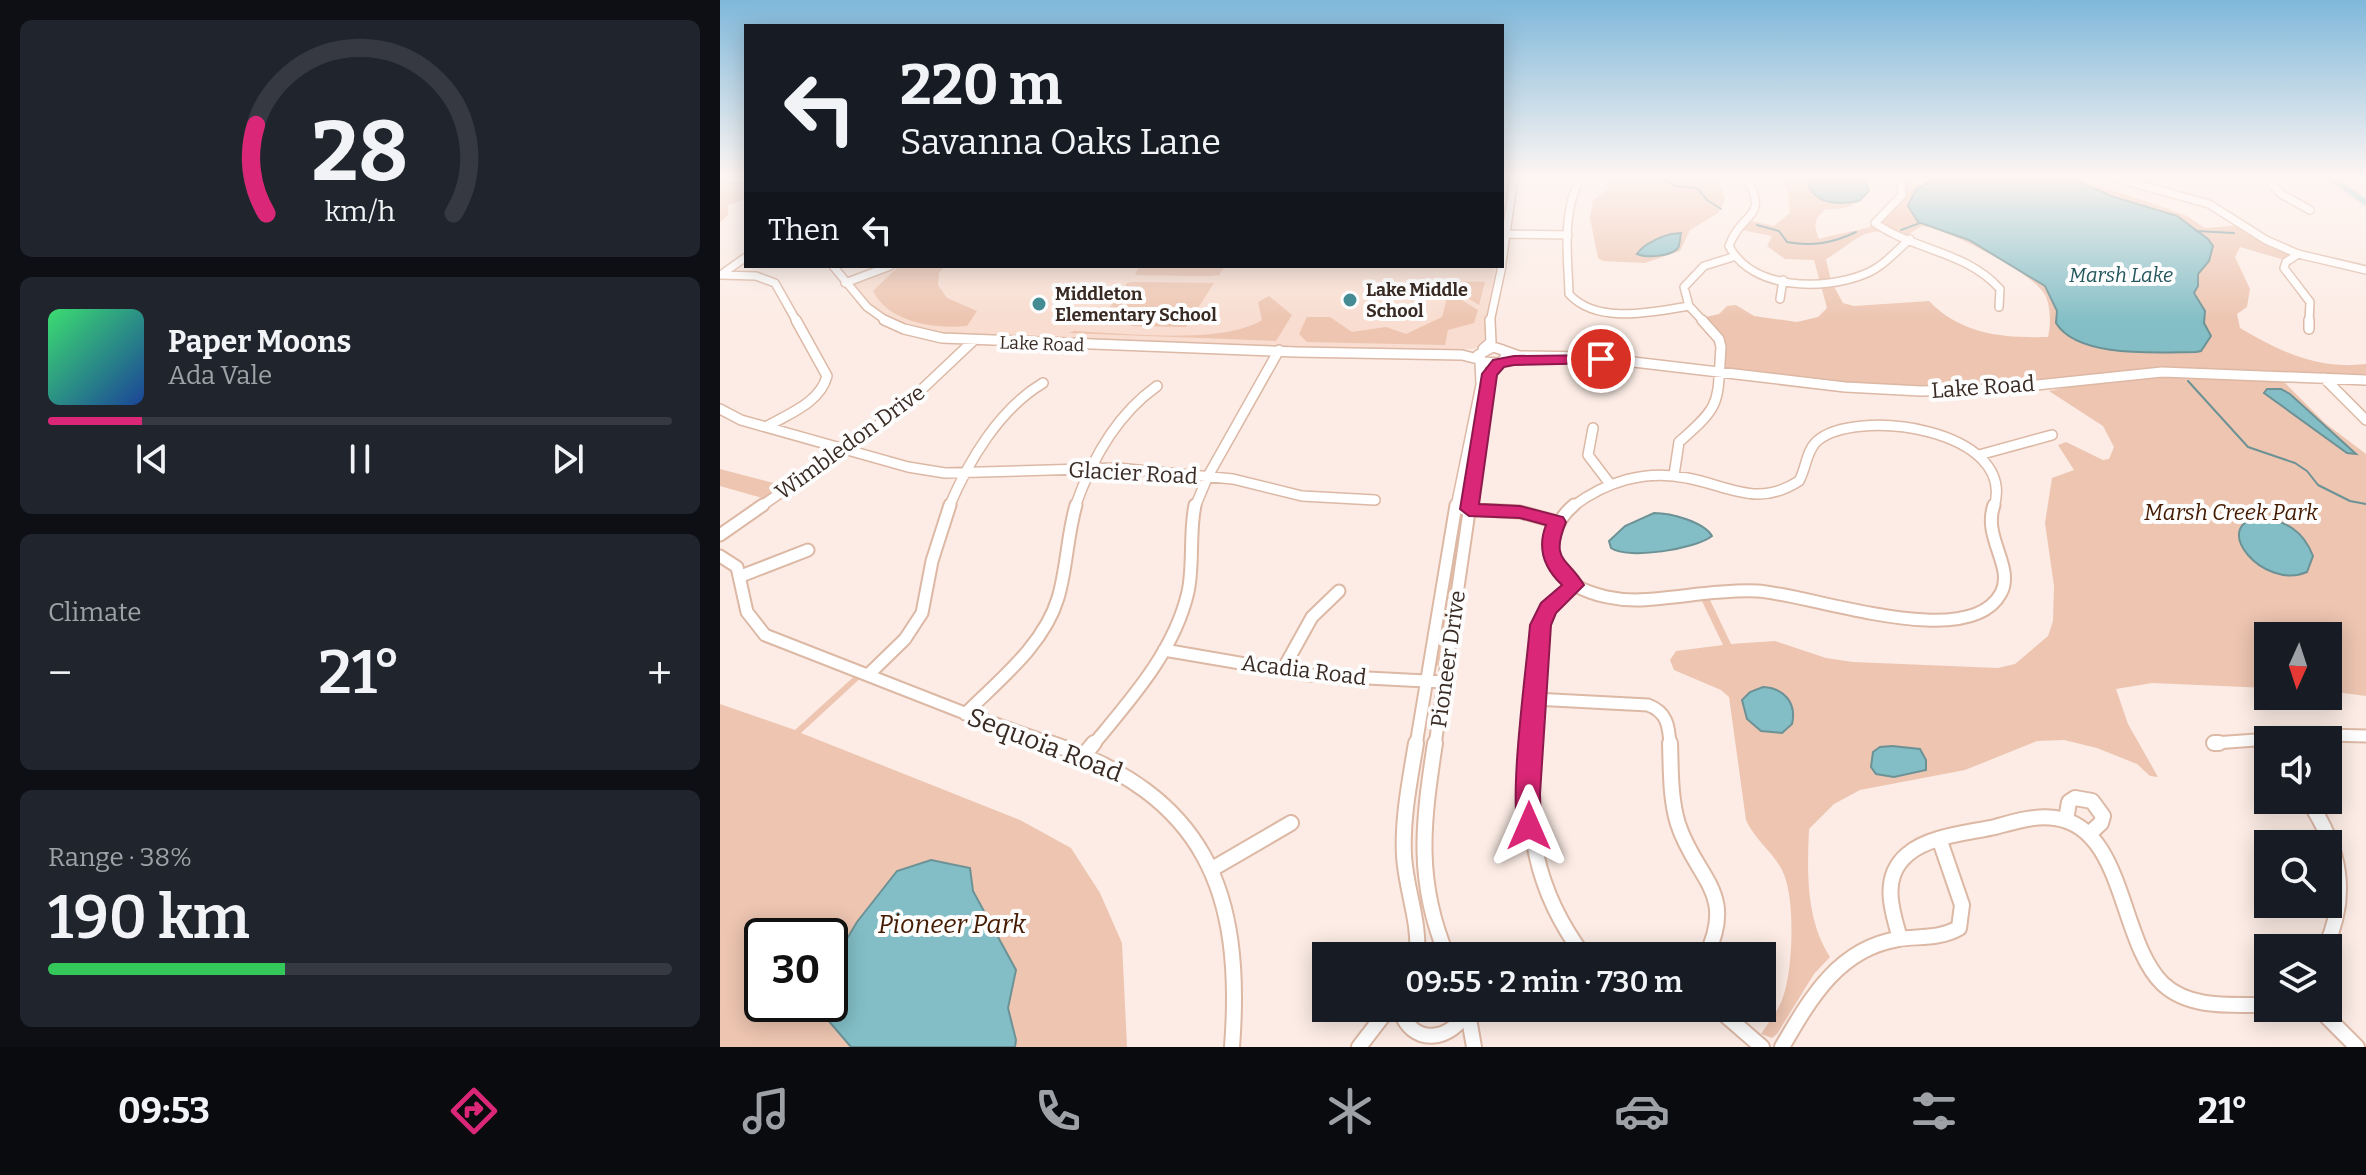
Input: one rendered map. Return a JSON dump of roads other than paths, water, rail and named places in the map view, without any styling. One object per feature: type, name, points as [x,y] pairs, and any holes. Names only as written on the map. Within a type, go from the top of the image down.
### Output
[{"type":"street","name":"Pioneer Drive","points":[[1504,249],[1507,225]]},
{"type":"street","points":[[1568,225],[1569,294],[1578,304],[1599,311],[1632,312],[1689,306]]},
{"type":"street","points":[[1741,225],[1729,246],[1733,257],[1754,273],[1783,280],[1826,281],[1861,276],[1872,271],[1910,239]]},
{"type":"street","points":[[1878,225],[1882,229],[1945,251],[1990,278],[2000,289],[1999,307]]},
{"type":"street","points":[[2244,225],[2266,240],[2298,254],[2366,270]]},
{"type":"street","points":[[1506,234],[1568,235]]},
{"type":"street","points":[[2298,254],[2286,262],[2284,268],[2310,302],[2309,329]]},
{"type":"street","points":[[1674,475],[1679,442],[1717,405],[1721,370],[1719,339],[1689,306],[1684,287],[1693,273],[1705,264],[1733,257]]},
{"type":"street","points":[[720,275],[744,258]]},
{"type":"street","name":"Lake Road","points":[[834,268],[865,309],[893,326],[924,335],[973,341],[1462,355],[1504,351],[1518,356],[1601,359],[1721,370],[1845,387],[1921,391],[1999,389],[2162,372],[2366,380]]},
{"type":"street","points":[[845,283],[885,268]]},
{"type":"street","name":"Pioneer Drive","points":[[1418,942],[1408,886],[1403,828],[1455,509],[1481,385],[1481,355],[1491,342],[1490,320],[1501,268]]},
{"type":"street","points":[[720,275],[760,277],[775,283],[827,376],[825,386],[818,394],[766,427]]},
{"type":"street","points":[[1780,299],[1783,280]]},
{"type":"street","name":"Pioneer Drive","points":[[1442,942],[1428,901],[1422,848],[1425,805],[1490,370],[1507,356],[1496,331],[1499,305],[1496,299]]},
{"type":"street","name":"Wimbledon Drive","points":[[720,535],[913,400],[973,341]]},
{"type":"street","points":[[1083,756],[1164,650],[1186,598],[1192,563],[1192,521],[1207,477],[1231,432],[1260,390],[1279,350]]},
{"type":"street","name":"Lake Road","points":[[1481,355],[1500,363],[1531,359],[1601,359]]},
{"type":"street","points":[[2324,378],[2366,419]]},
{"type":"street","points":[[868,675],[899,647],[917,624],[940,525],[963,474],[1027,392],[1043,383]]},
{"type":"street","points":[[965,714],[1027,650],[1051,615],[1062,587],[1071,521],[1093,468],[1126,414],[1142,394],[1157,386]]},
{"type":"street","name":"Glacier Road","points":[[720,409],[732,417],[908,467],[963,474],[1093,468],[1233,479],[1288,495],[1375,500]]},
{"type":"street","points":[[1863,427],[1936,434],[1959,442],[1979,455],[1996,480],[1996,500],[1989,518],[2005,576],[2001,591],[1992,603],[1981,612],[1963,618],[1942,622],[1917,620],[1799,595],[1758,591],[1618,600],[1596,595],[1575,585],[1560,572],[1551,555],[1550,538],[1557,522],[1585,498],[1610,484],[1643,476],[1674,475],[1737,494],[1759,496],[1777,493],[1799,481],[1808,453],[1818,440],[1832,432],[1863,427]]},
{"type":"street","points":[[1593,428],[1588,455],[1610,484]]},
{"type":"street","points":[[1979,455],[2052,435]]},
{"type":"street","points":[[1455,509],[1520,512],[1557,522]]},
{"type":"street","points":[[720,556],[732,562],[741,576],[808,550]]},
{"type":"street","name":"Sequoia Road","points":[[741,576],[747,612],[765,635],[1119,771],[1162,801],[1191,835],[1212,869],[1232,932],[1236,973],[1232,1047]]},
{"type":"street","points":[[1575,585],[1554,603],[1542,620],[1528,801],[1532,844],[1549,900],[1575,942]]},
{"type":"street","points":[[1282,671],[1297,640],[1320,605],[1339,591]]},
{"type":"street","name":"Acadia Road","points":[[1164,650],[1282,671],[1445,682]]},
{"type":"street","points":[[1534,699],[1643,704],[1656,708],[1666,717],[1677,821],[1717,900],[1717,929],[1712,942]]},
{"type":"street","points":[[2342,735],[2366,736]]},
{"type":"street","points":[[2214,743],[2254,743]]},
{"type":"street","points":[[2066,820],[2069,802],[2075,798],[2092,801],[2103,816],[2101,823],[2089,834]]},
{"type":"street","points":[[2317,814],[2342,877],[2340,915],[2331,934]]},
{"type":"street","points":[[1900,938],[1889,898],[1895,866],[1904,855],[1919,846],[2040,819],[2066,820],[2089,834],[2104,856],[2143,954],[2160,979],[2186,998],[2254,1004]]},
{"type":"street","points":[[1212,869],[1291,823]]},
{"type":"street","points":[[1782,1047],[1819,986],[1836,967],[1857,952],[1900,938],[1939,938],[1959,928],[1962,905],[1940,841]]},
{"type":"street","points":[[1359,1047],[1376,1022]]},
{"type":"street","points":[[1404,1022],[1406,1030],[1425,1045],[1442,1042],[1454,1035],[1463,1022]]},
{"type":"street","points":[[1470,1022],[1474,1047]]},
{"type":"street","points":[[1733,1022],[1762,1047]]},
{"type":"street","points":[[2332,1022],[2357,1047]]},
{"type":"water","name":"Marsh Lake","points":[[1926,225],[2189,225],[2213,246],[2209,261],[2198,274],[2198,286],[2194,293],[2205,311],[2204,323],[2211,336],[2201,351],[2196,352],[2121,351],[2082,343],[2067,335],[2056,323],[2057,311],[2045,286],[1969,240]]},
{"type":"water","points":[[1681,233],[1679,247],[1674,251],[1658,256],[1637,254],[1656,239]]},
{"type":"water","points":[[2267,389],[2281,389],[2290,394],[2356,454],[2347,453],[2264,393]]},
{"type":"water","points":[[1654,513],[1686,519],[1702,526],[1712,536],[1692,545],[1646,553],[1611,548],[1609,541],[1625,526]]},
{"type":"water","points":[[2259,518],[2285,524],[2304,539],[2313,556],[2307,572],[2290,575],[2274,573],[2248,555],[2239,532],[2245,523]]},
{"type":"water","points":[[1763,687],[1777,690],[1791,703],[1792,724],[1782,733],[1761,731],[1747,719],[1742,700],[1750,692]]},
{"type":"water","points":[[1880,747],[1920,749],[1926,760],[1926,770],[1894,777],[1876,774],[1871,767],[1873,752]]},
{"type":"water","points":[[931,860],[970,868],[973,891],[1016,970],[1008,1008],[1015,1047],[851,1047],[830,1022],[848,1022],[848,937],[897,871]]},
{"type":"waterway","points":[[1757,225],[1779,231],[1787,242],[1805,244],[1831,241],[1856,232]]},
{"type":"waterway","points":[[1901,230],[1915,225]]},
{"type":"waterway","points":[[2196,231],[2234,233]]},
{"type":"waterway","points":[[2188,381],[2248,447],[2295,463],[2307,471],[2318,485],[2350,501],[2366,504]]},
{"type":"place","name":"Lake Middle School","points":[[1350,300]]},
{"type":"place","name":"Middleton Elementary School","points":[[1039,304]]},
{"type":"park label","name":"Marsh Creek Park","points":[[2231,512]]},
{"type":"park label","name":"Pioneer Park","points":[[952,924]]}]
